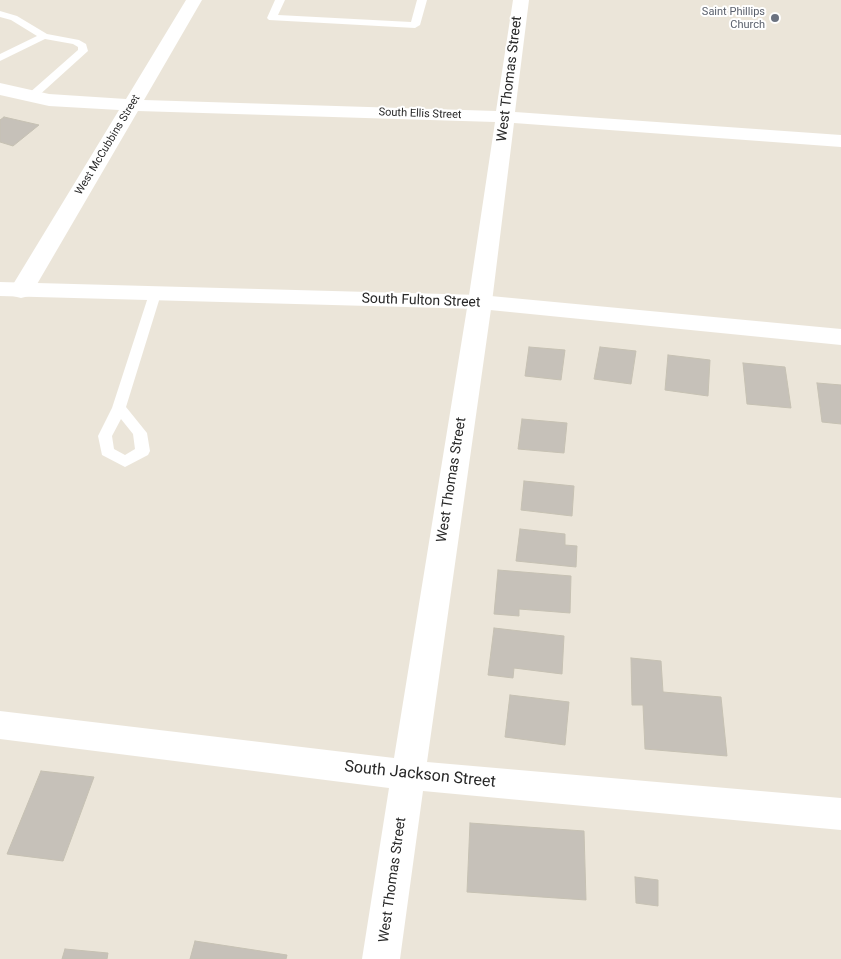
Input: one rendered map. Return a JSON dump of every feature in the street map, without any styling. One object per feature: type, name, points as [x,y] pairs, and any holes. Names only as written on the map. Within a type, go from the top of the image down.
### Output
[{"type":"street","name":"West McCubbins Street","points":[[11,290],[132,105],[194,0]]},
{"type":"street","name":"West Thomas Street","points":[[381,959],[448,499],[480,302],[521,0]]},
{"type":"street","name":"South Ellis Street","points":[[0,89],[50,100],[132,105],[506,117],[841,141]]},
{"type":"street","name":"South Fulton Street","points":[[11,290],[480,302],[841,338]]},
{"type":"street","name":"South Jackson Street","points":[[0,725],[409,775],[841,814]]},
{"type":"lane","points":[[280,0],[272,18],[415,25],[422,0]]},
{"type":"lane","points":[[0,14],[14,18],[44,36],[76,42],[84,48],[83,52],[32,96]]},
{"type":"lane","points":[[0,58],[44,36]]},
{"type":"lane","points":[[119,408],[155,294]]},
{"type":"building","points":[[4,117],[39,125],[13,146],[0,142],[0,120]]},
{"type":"building","points":[[529,347],[565,350],[561,380],[525,376]]},
{"type":"building","points":[[600,347],[636,351],[631,384],[594,379]]},
{"type":"building","points":[[668,355],[710,360],[708,396],[665,390]]},
{"type":"building","points":[[743,363],[785,367],[791,408],[747,404]]},
{"type":"building","points":[[817,383],[841,385],[841,424],[822,422]]},
{"type":"building","points":[[522,419],[567,423],[564,453],[518,449]]},
{"type":"building","points":[[524,481],[574,486],[572,516],[521,510]]},
{"type":"building","points":[[520,529],[565,534],[565,545],[577,546],[576,567],[516,561]]},
{"type":"building","points":[[498,570],[571,576],[570,613],[519,609],[519,616],[494,614]]},
{"type":"building","points":[[494,628],[564,636],[562,674],[514,668],[513,678],[488,675]]},
{"type":"building","points":[[631,658],[661,661],[663,692],[721,697],[727,756],[645,749],[643,705],[632,705]]},
{"type":"building","points":[[510,695],[569,702],[565,745],[505,737]]},
{"type":"building","points":[[41,771],[94,777],[63,861],[7,854]]},
{"type":"building","points":[[470,823],[584,831],[586,900],[467,892]]},
{"type":"building","points":[[635,877],[658,880],[658,906],[636,903]]},
{"type":"building","points":[[195,941],[287,955],[286,959],[190,959]]},
{"type":"building","points":[[65,949],[108,953],[107,959],[62,959]]},
{"type":"place","name":"Saint Phillips Church","points":[[775,18]]}]
